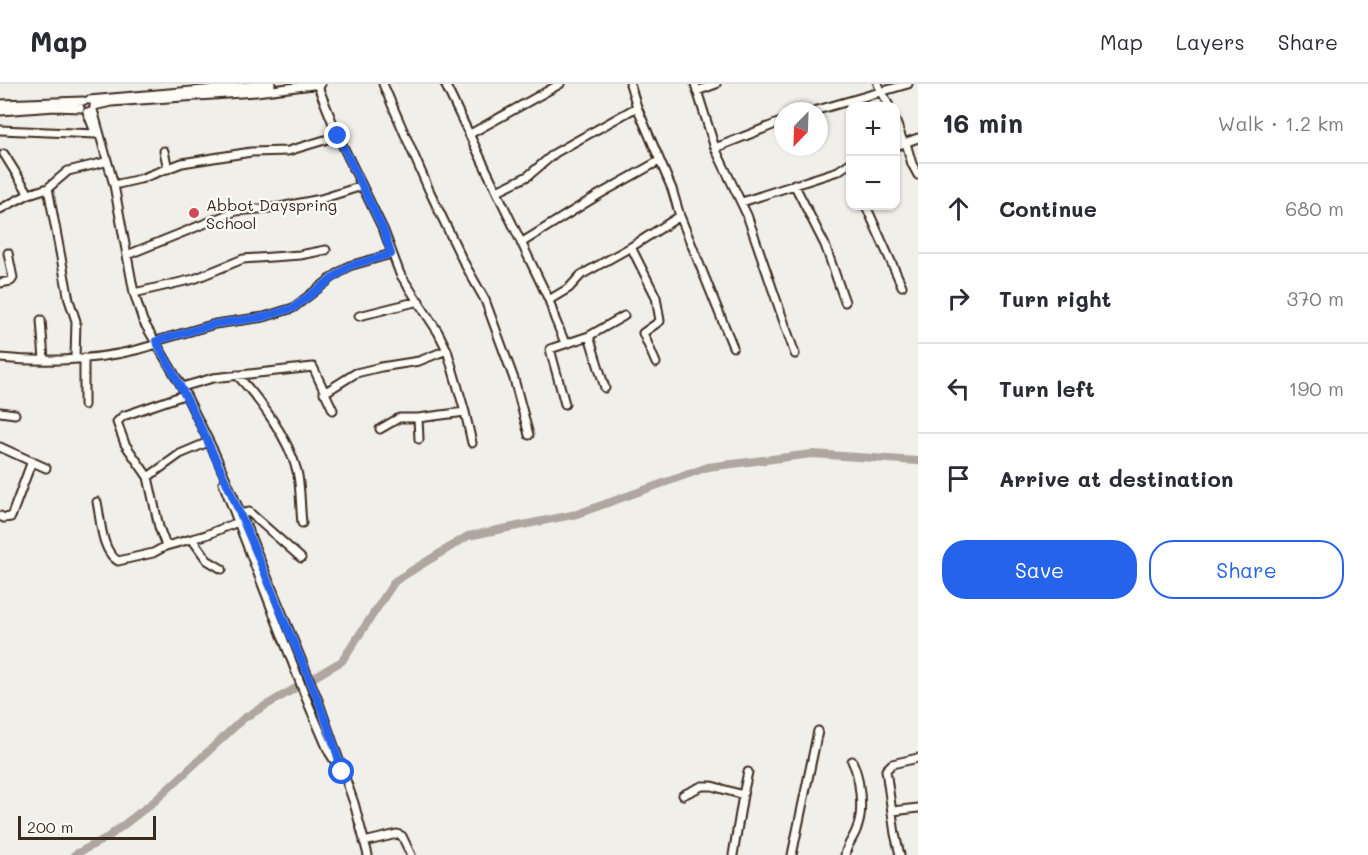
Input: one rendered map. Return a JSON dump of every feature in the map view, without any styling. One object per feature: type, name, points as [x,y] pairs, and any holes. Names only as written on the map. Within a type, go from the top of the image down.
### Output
[{"type":"street","points":[[162,84],[162,93]]},
{"type":"street","points":[[0,104],[88,106],[162,93],[271,84]]},
{"type":"street","points":[[317,84],[338,136],[384,231],[400,274],[419,301],[447,350],[472,443]]},
{"type":"street","points":[[0,111],[256,92],[321,84]]},
{"type":"street","points":[[383,84],[429,190],[463,261],[485,300],[514,380],[529,435]]},
{"type":"street","points":[[444,84],[549,300],[565,343]]},
{"type":"street","points":[[470,134],[560,84]]},
{"type":"street","points":[[630,84],[637,107],[672,189],[680,216],[733,347]]},
{"type":"street","points":[[716,84],[696,87],[715,148],[742,202],[795,354]]},
{"type":"street","points":[[878,84],[887,102]]},
{"type":"street","points":[[828,107],[908,84]]},
{"type":"street","points":[[88,106],[105,162],[138,320],[182,387],[215,454],[304,678],[318,700],[354,803],[368,855]]},
{"type":"street","points":[[88,106],[114,184],[134,293],[143,321],[206,443],[239,518]]},
{"type":"street","points":[[497,191],[528,176],[555,153],[637,107]]},
{"type":"street","points":[[715,148],[774,125]]},
{"type":"street","points":[[0,130],[96,134]]},
{"type":"street","points":[[900,133],[918,175]]},
{"type":"street","points":[[114,184],[140,179],[182,163],[251,152],[288,151],[338,136]]},
{"type":"street","points":[[900,145],[918,138]]},
{"type":"street","points":[[164,152],[168,169]]},
{"type":"street","points":[[4,154],[29,194]]},
{"type":"street","points":[[521,243],[659,161]]},
{"type":"street","points":[[0,209],[29,194],[48,188],[68,171],[105,162]]},
{"type":"street","points":[[742,202],[846,168]]},
{"type":"street","points":[[794,184],[825,245],[846,302]]},
{"type":"street","points":[[127,255],[236,211],[280,207],[321,199],[362,186]]},
{"type":"street","points":[[48,188],[69,300],[76,321],[75,358]]},
{"type":"street","points":[[868,210],[902,286]]},
{"type":"street","points":[[549,300],[569,288],[581,275],[680,216]]},
{"type":"street","points":[[631,247],[656,297],[660,321],[643,333],[656,363]]},
{"type":"street","points":[[134,293],[194,279],[243,259],[300,255],[326,250]]},
{"type":"street","points":[[0,283],[11,281],[13,278],[8,253]]},
{"type":"street","points":[[0,358],[44,360],[132,352],[215,324],[264,317],[293,308],[349,266],[391,254]]},
{"type":"street","points":[[359,316],[419,301]]},
{"type":"street","points":[[565,404],[549,349],[589,336],[624,316]]},
{"type":"street","points":[[41,320],[44,360]]},
{"type":"street","points":[[589,336],[605,388]]},
{"type":"street","points":[[324,393],[356,373],[420,361],[447,350]]},
{"type":"street","points":[[84,358],[84,405]]},
{"type":"street","points":[[182,387],[213,378],[312,366],[315,368],[333,410]]},
{"type":"street","points":[[237,375],[258,398],[288,448],[297,472],[302,523]]},
{"type":"street","points":[[166,546],[159,528],[148,477],[125,444],[117,422],[123,416],[181,396]]},
{"type":"street","points":[[0,412],[15,414]]},
{"type":"street","points":[[380,429],[399,417],[418,418],[465,412]]},
{"type":"street","points":[[418,418],[419,439]]},
{"type":"street","points":[[148,477],[180,454],[206,443]]},
{"type":"street","points":[[0,447],[46,468]]},
{"type":"street","points":[[0,516],[11,517],[32,461]]},
{"type":"street","points":[[97,502],[106,545],[118,561],[153,553],[166,546],[192,539],[249,512],[301,558]]},
{"type":"street","points":[[192,539],[207,560],[222,569]]},
{"type":"street","points":[[304,678],[308,703],[329,752],[342,772]]},
{"type":"street","points":[[792,855],[818,731]]},
{"type":"street","points":[[900,855],[886,777],[887,768],[892,764],[918,758]]},
{"type":"street","points":[[845,855],[858,827],[860,806],[856,770],[852,761]]},
{"type":"street","points":[[734,855],[748,772]]},
{"type":"street","points":[[683,795],[702,786],[712,786],[743,795]]},
{"type":"street","points":[[893,811],[918,808]]},
{"type":"street","points":[[364,842],[397,834],[402,836],[411,855]]},
{"type":"waterway","points":[[74,855],[108,837],[156,800],[244,718],[342,661],[395,581],[468,536],[577,514],[708,467],[812,454],[918,461]]},
{"type":"place","name":"Abbot Dayspring School","points":[[194,213]]},
{"type":"route","points":[[338,136],[384,231],[391,254],[349,266],[293,308],[264,317],[215,324],[156,341],[215,454],[241,514],[318,700],[342,772]]}]
